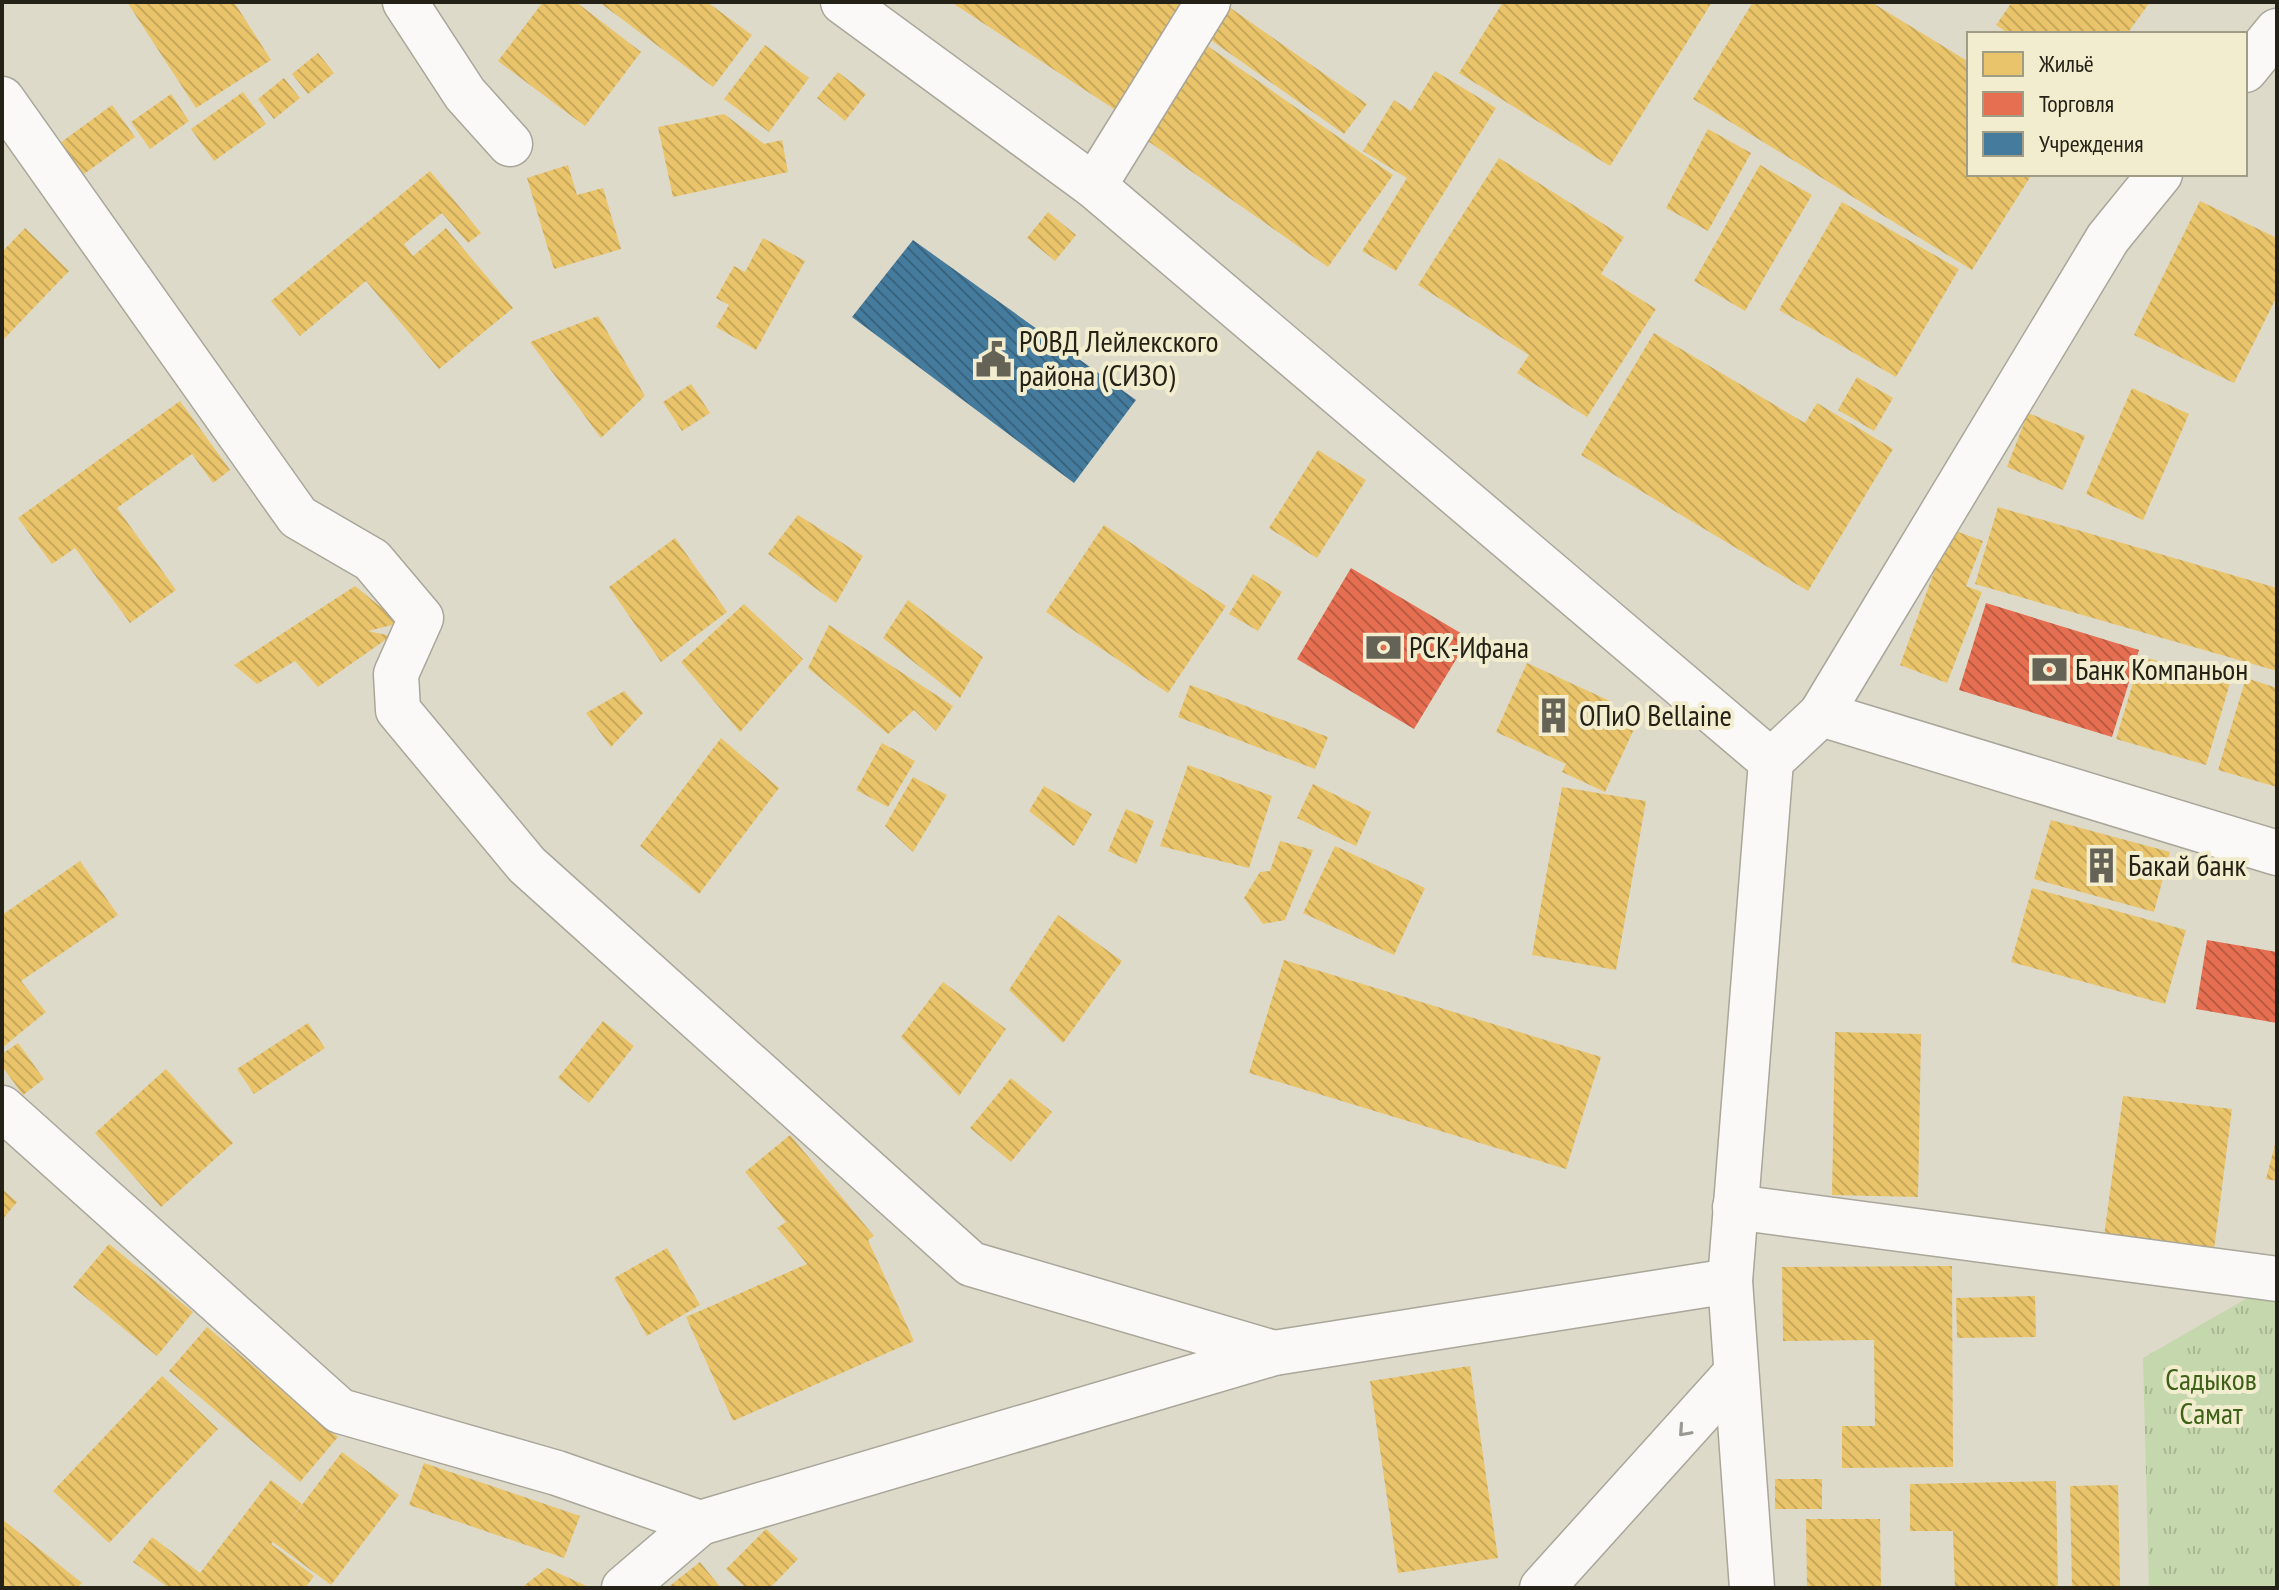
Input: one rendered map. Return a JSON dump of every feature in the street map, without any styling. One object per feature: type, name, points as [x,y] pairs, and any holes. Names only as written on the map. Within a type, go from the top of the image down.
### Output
[{"type":"street","points":[[405,2],[465,94],[510,144]]},
{"type":"street","points":[[843,2],[1094,186],[1771,761]]},
{"type":"street","points":[[1094,186],[1208,2]]},
{"type":"street","points":[[2247,68],[2277,31]]},
{"type":"street","points":[[2,99],[298,517],[372,560],[421,618],[396,674],[398,710],[527,865],[971,1264],[1274,1353]]},
{"type":"street","points":[[1752,1588],[1730,1281],[1771,761],[1821,714],[2108,238],[2158,176]]},
{"type":"street","points":[[1821,714],[2277,853]]},
{"type":"street","points":[[2,1108],[340,1411],[557,1473],[700,1523]]},
{"type":"street","points":[[1735,1207],[2277,1279]]},
{"type":"street","points":[[624,1588],[700,1523],[1274,1353],[1730,1281]]},
{"type":"street","points":[[1542,1588],[1736,1373]]},
{"type":"green space","name":"Садыков Самат","points":[[2277,1281],[2277,1588],[2149,1588],[2143,1358]]},
{"type":"building: Жильё","points":[[127,2],[234,2],[271,60],[196,108]]},
{"type":"building: Жильё","points":[[543,2],[576,2],[641,52],[585,126],[498,61]]},
{"type":"building: Жильё","points":[[599,2],[707,2],[752,35],[713,87]]},
{"type":"building: Жильё","points":[[951,2],[1193,2],[1120,113]]},
{"type":"building: Жильё","points":[[1222,2],[1367,104],[1344,134],[1201,33]]},
{"type":"building: Жильё","points":[[1503,2],[1712,2],[1610,166],[1459,73]]},
{"type":"building: Жильё","points":[[1753,2],[1871,2],[1967,61],[1967,176],[2031,176],[1972,270],[1693,99]]},
{"type":"building: Жильё","points":[[2012,2],[2150,2],[2128,32],[2006,32],[1996,25]]},
{"type":"building: Жильё","points":[[1199,40],[1393,175],[1328,267],[1135,132]]},
{"type":"building: Жильё","points":[[765,45],[809,78],[769,132],[724,99]]},
{"type":"building: Жильё","points":[[318,53],[334,73],[308,94],[292,74]]},
{"type":"building: Жильё","points":[[1435,71],[1496,108],[1396,271],[1362,251],[1407,178],[1363,151],[1394,100],[1411,111]]},
{"type":"building: Жильё","points":[[838,72],[866,94],[845,121],[817,98]]},
{"type":"building: Жильё","points":[[284,78],[300,98],[274,119],[258,99]]},
{"type":"building: Жильё","points":[[243,92],[266,124],[214,161],[191,129]]},
{"type":"building: Жильё","points":[[171,94],[189,121],[150,149],[131,122]]},
{"type":"building: Жильё","points":[[112,105],[135,137],[84,174],[60,143]]},
{"type":"building: Жильё","points":[[724,114],[764,144],[782,140],[788,172],[673,197],[658,127]]},
{"type":"building: Жильё","points":[[1708,129],[1751,153],[1708,231],[1666,208]]},
{"type":"building: Жильё","points":[[1499,158],[1624,237],[1601,274],[1656,309],[1587,417],[1517,373],[1529,355],[1418,285]]},
{"type":"building: Жильё","points":[[568,165],[577,195],[603,188],[621,249],[554,269],[527,178]]},
{"type":"building: Жильё","points":[[1760,165],[1812,195],[1745,311],[1694,281]]},
{"type":"building: Жильё","points":[[430,171],[481,233],[468,243],[442,213],[404,244],[413,256],[446,228],[513,308],[439,369],[366,281],[300,336],[271,301]]},
{"type":"building: Жильё","points":[[2200,201],[2277,238],[2277,296],[2234,383],[2134,335]]},
{"type":"building: Жильё","points":[[1842,202],[1959,269],[1896,377],[1779,310]]},
{"type":"building: Жильё","points":[[1048,212],[1076,235],[1055,261],[1027,238]]},
{"type":"building: Жильё","points":[[25,228],[69,271],[2,341],[2,252]]},
{"type":"building: Жильё","points":[[763,238],[805,261],[756,350],[716,327],[729,305],[716,298],[734,266],[745,272]]},
{"type":"building: Жильё","points":[[598,316],[645,396],[601,438],[530,342]]},
{"type":"building: Жильё","points":[[1654,333],[1805,423],[1817,403],[1893,449],[1808,591],[1581,455]]},
{"type":"building: Жильё","points":[[1857,377],[1893,398],[1874,431],[1838,410]]},
{"type":"building: Жильё","points":[[691,384],[710,413],[682,431],[663,402]]},
{"type":"building: Жильё","points":[[2132,388],[2189,414],[2143,520],[2086,494]]},
{"type":"building: Жильё","points":[[180,401],[230,470],[213,483],[192,454],[117,508],[176,590],[130,623],[75,548],[52,564],[18,518]]},
{"type":"building: Жильё","points":[[2028,413],[2085,436],[2063,490],[2007,467]]},
{"type":"building: Жильё","points":[[1318,450],[1366,480],[1317,558],[1269,528]]},
{"type":"building: Жильё","points":[[1998,507],[2277,588],[2277,671],[1975,584]]},
{"type":"building: Жильё","points":[[798,515],[863,556],[836,603],[768,554]]},
{"type":"building: Жильё","points":[[1104,525],[1226,606],[1168,693],[1046,612]]},
{"type":"building: Жильё","points":[[1942,526],[1983,541],[1966,586],[1982,592],[1947,683],[1900,665],[1937,564],[1929,561]]},
{"type":"building: Жильё","points":[[675,538],[727,612],[661,662],[609,587]]},
{"type":"building: Жильё","points":[[1253,574],[1282,592],[1258,631],[1229,614]]},
{"type":"building: Жильё","points":[[355,586],[400,623],[368,631],[391,636],[318,687],[295,661],[257,684],[234,665]]},
{"type":"building: Жильё","points":[[908,600],[983,657],[960,698],[883,638]]},
{"type":"building: Жильё","points":[[744,604],[803,659],[740,732],[681,662]]},
{"type":"building: Жильё","points":[[829,625],[953,706],[936,731],[914,710],[888,734],[808,668]]},
{"type":"building: Жильё","points":[[2141,656],[2230,683],[2206,765],[2116,739]]},
{"type":"building: Жильё","name":"ОПиО Bellaine","points":[[1527,663],[1610,701],[1605,714],[1635,727],[1605,792],[1562,772],[1566,764],[1496,732]]},
{"type":"building: Жильё","points":[[2246,678],[2277,688],[2277,787],[2218,770]]},
{"type":"building: Жильё","points":[[1190,685],[1328,737],[1315,769],[1178,717]]},
{"type":"building: Жильё","points":[[624,691],[643,713],[611,747],[586,713]]},
{"type":"building: Жильё","points":[[721,738],[779,788],[699,894],[640,846]]},
{"type":"building: Жильё","points":[[882,743],[915,761],[888,807],[856,790]]},
{"type":"building: Жильё","points":[[1188,765],[1272,796],[1249,868],[1160,846]]},
{"type":"building: Жильё","points":[[913,777],[947,795],[913,852],[885,826]]},
{"type":"building: Жильё","points":[[1313,784],[1371,812],[1356,846],[1297,818]]},
{"type":"building: Жильё","points":[[1044,786],[1092,814],[1074,846],[1029,811]]},
{"type":"building: Жильё","points":[[1562,787],[1646,801],[1616,970],[1532,955]]},
{"type":"building: Жильё","points":[[1126,809],[1154,821],[1136,864],[1108,851]]},
{"type":"building: Жильё","name":"Бакай банк","points":[[2051,820],[2170,852],[2154,912],[2034,879]]},
{"type":"building: Жильё","points":[[1280,841],[1313,850],[1285,920],[1263,924],[1244,898],[1260,872],[1270,871]]},
{"type":"building: Жильё","points":[[1335,846],[1425,888],[1394,955],[1303,913]]},
{"type":"building: Жильё","points":[[80,861],[118,915],[21,981],[46,1012],[3,1047],[2,915]]},
{"type":"building: Жильё","points":[[2032,888],[2186,930],[2165,1004],[2011,962]]},
{"type":"building: Жильё","points":[[1058,915],[1122,961],[1063,1043],[1009,990]]},
{"type":"building: Жильё","points":[[1284,960],[1601,1057],[1566,1169],[1249,1073]]},
{"type":"building: Жильё","points":[[943,982],[1006,1029],[959,1096],[901,1037]]},
{"type":"building: Жильё","points":[[603,1021],[634,1046],[589,1103],[558,1078]]},
{"type":"building: Жильё","points":[[308,1023],[325,1048],[254,1094],[237,1069]]},
{"type":"building: Жильё","points":[[1835,1032],[1921,1034],[1918,1197],[1832,1195]]},
{"type":"building: Жильё","points":[[18,1043],[44,1079],[23,1095],[2,1066],[2,1054]]},
{"type":"building: Жильё","points":[[166,1069],[233,1143],[161,1207],[95,1133]]},
{"type":"building: Жильё","points":[[1011,1078],[1052,1112],[1011,1162],[970,1128]]},
{"type":"building: Жильё","points":[[2123,1096],[2232,1109],[2212,1265],[2102,1251]]},
{"type":"building: Жильё","points":[[790,1135],[874,1236],[868,1240],[914,1341],[733,1421],[686,1317],[807,1264],[777,1228],[786,1222],[745,1172]]},
{"type":"building: Жильё","points":[[2277,1137],[2277,1181],[2266,1179]]},
{"type":"building: Жильё","points":[[2,1189],[17,1202],[2,1220]]},
{"type":"building: Жильё","points":[[109,1244],[193,1312],[157,1356],[73,1287]]},
{"type":"building: Жильё","points":[[667,1248],[700,1305],[647,1336],[614,1278]]},
{"type":"building: Жильё","points":[[1952,1266],[1953,1467],[1842,1468],[1842,1426],[1875,1426],[1874,1340],[1783,1341],[1782,1267]]},
{"type":"building: Жильё","points":[[2035,1296],[2036,1337],[1957,1338],[1956,1298]]},
{"type":"building: Жильё","points":[[207,1327],[338,1437],[300,1482],[169,1371]]},
{"type":"building: Жильё","points":[[1470,1366],[1498,1558],[1398,1573],[1370,1381]]},
{"type":"building: Жильё","points":[[162,1376],[218,1429],[109,1543],[53,1491]]},
{"type":"building: Жильё","points":[[342,1452],[399,1495],[331,1585],[273,1542],[271,1544],[314,1576],[305,1588],[169,1588],[133,1562],[152,1537],[200,1573],[271,1480],[302,1504],[280,1534]]},
{"type":"building: Жильё","points":[[424,1463],[580,1516],[564,1558],[409,1505]]},
{"type":"building: Жильё","points":[[1775,1479],[1822,1479],[1822,1509],[1775,1509]]},
{"type":"building: Жильё","points":[[2056,1481],[2058,1588],[1955,1588],[1953,1531],[1910,1531],[1910,1484]]},
{"type":"building: Жильё","points":[[2118,1485],[2120,1588],[2072,1588],[2070,1486]]},
{"type":"building: Жильё","points":[[2,1519],[82,1583],[77,1588],[2,1588]]},
{"type":"building: Жильё","points":[[1806,1519],[1880,1519],[1881,1588],[1807,1588]]},
{"type":"building: Жильё","points":[[766,1529],[798,1559],[770,1588],[746,1588],[726,1569]]},
{"type":"building: Жильё","points":[[700,1562],[721,1588],[667,1588]]},
{"type":"building: Жильё","points":[[547,1568],[591,1588],[521,1588]]},
{"type":"building: Торговля","name":"РСК-Ифана","points":[[1351,568],[1469,638],[1414,729],[1297,659]]},
{"type":"building: Торговля","name":"Банк Компаньон","points":[[1986,603],[2139,650],[2112,737],[1959,690]]},
{"type":"building: Торговля","points":[[2207,940],[2277,952],[2277,1023],[2196,1009]]},
{"type":"building: Учреждения","name":"РОВД Лейлекского района (СИЗО)","points":[[913,240],[1136,400],[1074,483],[852,317]]},
{"type":"place","name":"РОВД Лейлекского района (СИЗО)","points":[[993,359]]},
{"type":"place","name":"РСК-Ифана","points":[[1383,648]]},
{"type":"place","name":"Банк Компаньон","points":[[2049,670]]},
{"type":"place","name":"ОПиО Bellaine","points":[[1553,716]]},
{"type":"place","name":"Бакай банк","points":[[2102,866]]}]
